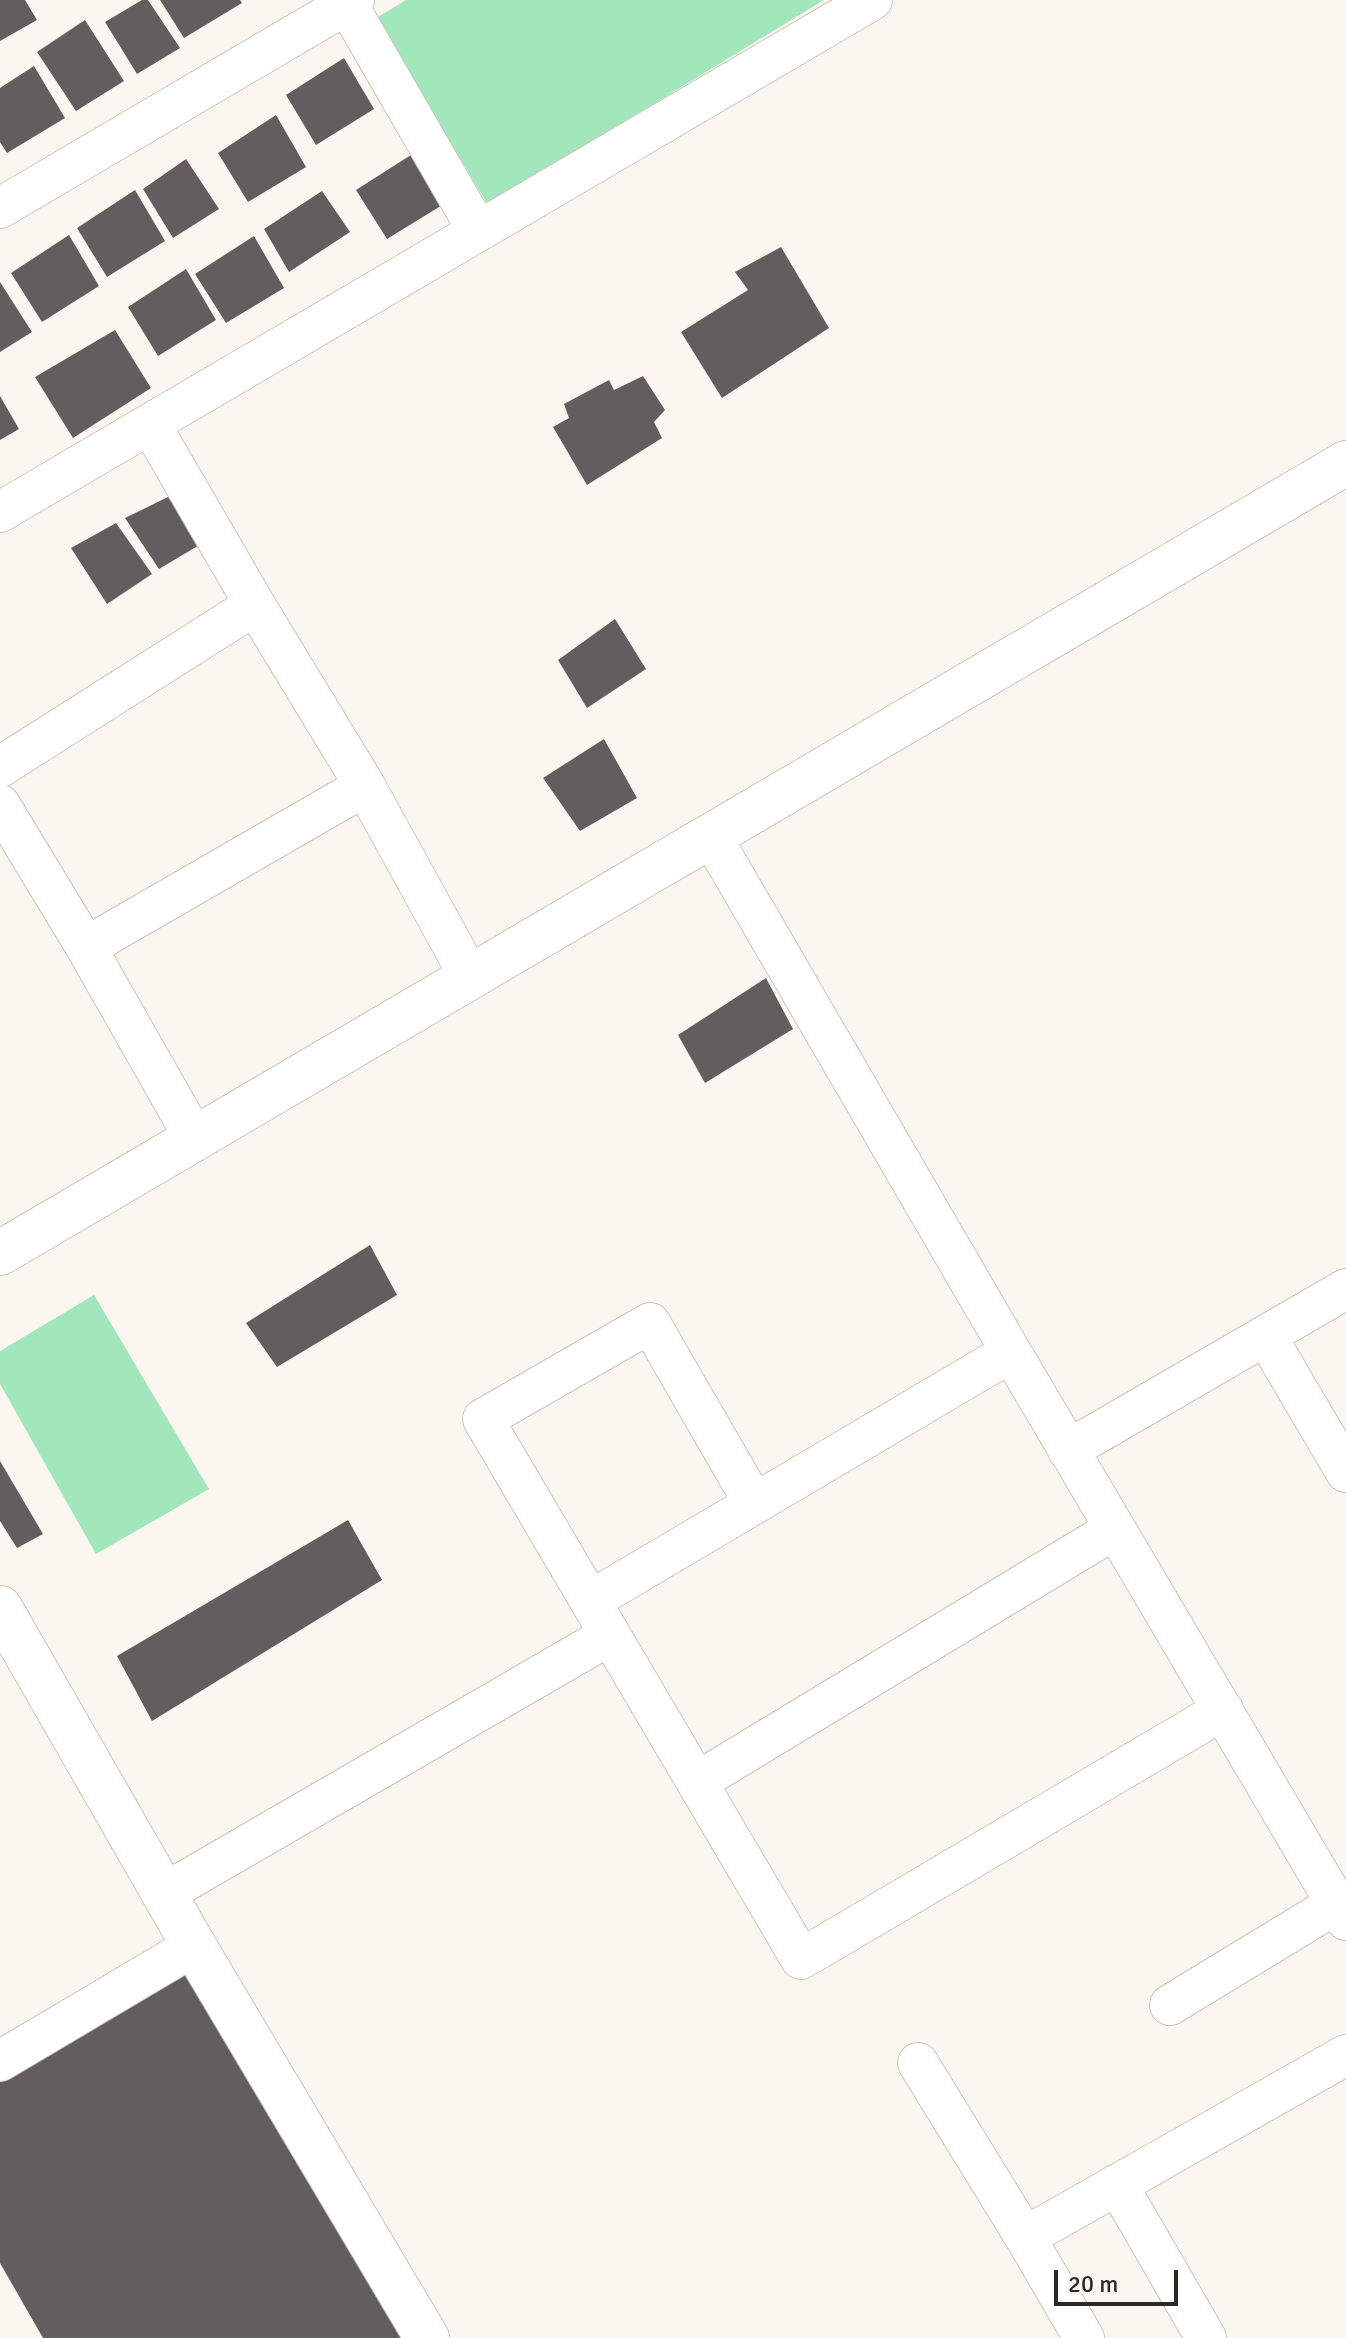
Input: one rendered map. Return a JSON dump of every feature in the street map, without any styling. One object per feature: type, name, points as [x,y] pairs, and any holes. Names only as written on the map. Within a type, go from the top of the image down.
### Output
[{"type":"street","points":[[0,512],[872,0]]},
{"type":"street","points":[[0,208],[350,2],[478,231]]},
{"type":"street","points":[[150,424],[365,786],[470,977]]},
{"type":"street","points":[[0,1253],[1346,463]]},
{"type":"street","points":[[0,767],[255,605]]},
{"type":"street","points":[[86,947],[365,786]]},
{"type":"street","points":[[0,805],[86,947],[195,1139]]},
{"type":"street","points":[[711,836],[1341,1912],[1170,2005]]},
{"type":"street","points":[[1068,1450],[1346,1289]]},
{"type":"street","points":[[754,1503],[650,1323],[483,1419],[801,1959],[1223,1710]]},
{"type":"street","points":[[1266,1336],[1346,1472]]},
{"type":"street","points":[[590,1601],[1011,1352]]},
{"type":"street","points":[[697,1782],[1115,1529]]},
{"type":"street","points":[[0,1608],[163,1894],[427,2338]]},
{"type":"street","points":[[163,1894],[610,1635]]},
{"type":"street","points":[[0,2061],[194,1946]]},
{"type":"street","points":[[1025,2237],[1346,2055]]},
{"type":"street","points":[[918,2063],[1084,2338]]},
{"type":"street","points":[[1117,2184],[1206,2338]]},
{"type":"green space","points":[[406,0],[824,0],[488,205],[376,18]]},
{"type":"green space","points":[[94,1295],[209,1489],[96,1554],[0,1384],[0,1351]]},
{"type":"building","points":[[0,0],[25,0],[37,20],[0,41]]},
{"type":"building","points":[[142,0],[148,0],[180,48],[137,74],[105,22]]},
{"type":"building","points":[[160,0],[240,0],[242,3],[184,38]]},
{"type":"building","points":[[85,20],[124,81],[76,111],[37,52]]},
{"type":"building","points":[[344,58],[374,109],[316,145],[286,95]]},
{"type":"building","points":[[34,66],[65,118],[7,153],[0,142],[0,88]]},
{"type":"building","points":[[276,115],[306,167],[248,202],[218,153]]},
{"type":"building","points":[[414,153],[444,204],[387,239],[356,190]]},
{"type":"building","points":[[186,159],[219,209],[173,238],[143,189]]},
{"type":"building","points":[[135,190],[165,241],[107,277],[77,228]]},
{"type":"building","points":[[322,191],[350,232],[289,272],[264,229]]},
{"type":"building","points":[[69,235],[99,286],[42,322],[11,273]]},
{"type":"building","points":[[254,236],[284,288],[226,323],[195,274]]},
{"type":"building","points":[[781,247],[829,328],[722,398],[681,332],[748,290],[735,272]]},
{"type":"building","points":[[186,269],[216,320],[158,356],[128,307]]},
{"type":"building","points":[[0,282],[32,332],[0,352]]},
{"type":"building","points":[[115,330],[151,388],[73,438],[35,377]]},
{"type":"building","points":[[643,376],[665,410],[654,422],[662,438],[587,485],[553,427],[569,418],[564,404],[609,380],[614,390]]},
{"type":"building","points":[[0,396],[19,429],[0,440]]},
{"type":"building","points":[[168,497],[201,544],[159,569],[125,518]]},
{"type":"building","points":[[116,523],[152,574],[107,604],[71,548]]},
{"type":"building","points":[[615,619],[646,669],[587,708],[558,660]]},
{"type":"building","points":[[604,739],[637,798],[580,831],[543,778]]},
{"type":"building","points":[[766,978],[793,1029],[705,1083],[678,1035]]},
{"type":"building","points":[[370,1245],[397,1295],[277,1367],[246,1323]]},
{"type":"building","points":[[0,1461],[43,1534],[17,1548],[0,1521]]},
{"type":"building","points":[[348,1520],[382,1580],[152,1721],[117,1656]]},
{"type":"building","points":[[191,1969],[411,2338],[43,2338],[0,2263],[0,2078]]}]
